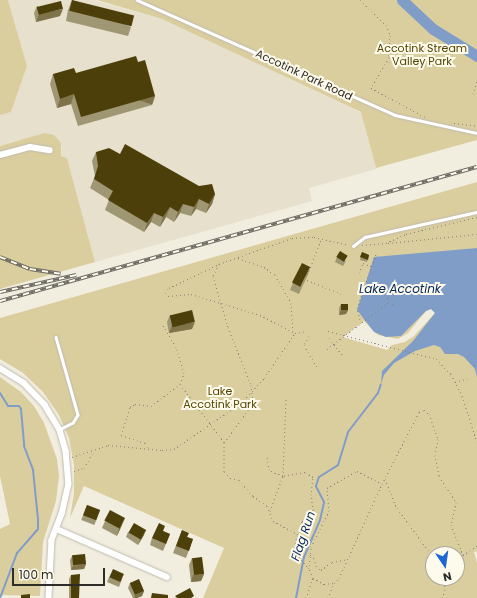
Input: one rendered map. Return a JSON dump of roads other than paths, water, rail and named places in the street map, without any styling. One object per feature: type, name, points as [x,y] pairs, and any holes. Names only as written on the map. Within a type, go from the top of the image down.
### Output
[{"type":"street","points":[[0,155],[30,147],[50,150]]},
{"type":"street","points":[[0,368],[15,376],[35,393],[60,430],[68,458],[69,472],[66,501],[50,552],[49,598]]},
{"type":"street","points":[[57,529],[167,578]]},
{"type":"lane","name":"Accotink Park Road","points":[[137,0],[395,115],[477,133]]},
{"type":"lane","points":[[353,246],[365,237],[477,212]]},
{"type":"lane","points":[[56,337],[78,415],[72,423],[60,430]]},
{"type":"water","name":"Lake Accotink","points":[[477,248],[477,377],[475,369],[464,357],[458,354],[445,354],[440,347],[434,345],[415,351],[394,363],[384,375],[381,384],[382,371],[413,341],[435,313],[431,309],[426,311],[401,336],[386,337],[374,332],[357,310],[374,257]]},
{"type":"waterway","points":[[402,0],[433,29],[477,56]]},
{"type":"waterway","name":"Flag Run","points":[[296,598],[304,557],[320,520],[324,502],[316,486],[319,477],[338,465],[348,432],[378,393],[381,384]]},
{"type":"waterway","points":[[0,393],[8,406],[19,406],[21,409],[24,446],[33,470],[38,519],[38,529],[17,553],[0,598]]},
{"type":"railway","points":[[0,301],[477,167]]},
{"type":"railway","points":[[0,257],[30,269],[61,274]]},
{"type":"railway","points":[[0,292],[76,275]]},
{"type":"park label","name":"Accotink Stream Valley Park","points":[[422,55]]},
{"type":"park label","name":"Lake Accotink Park","points":[[220,398]]}]
